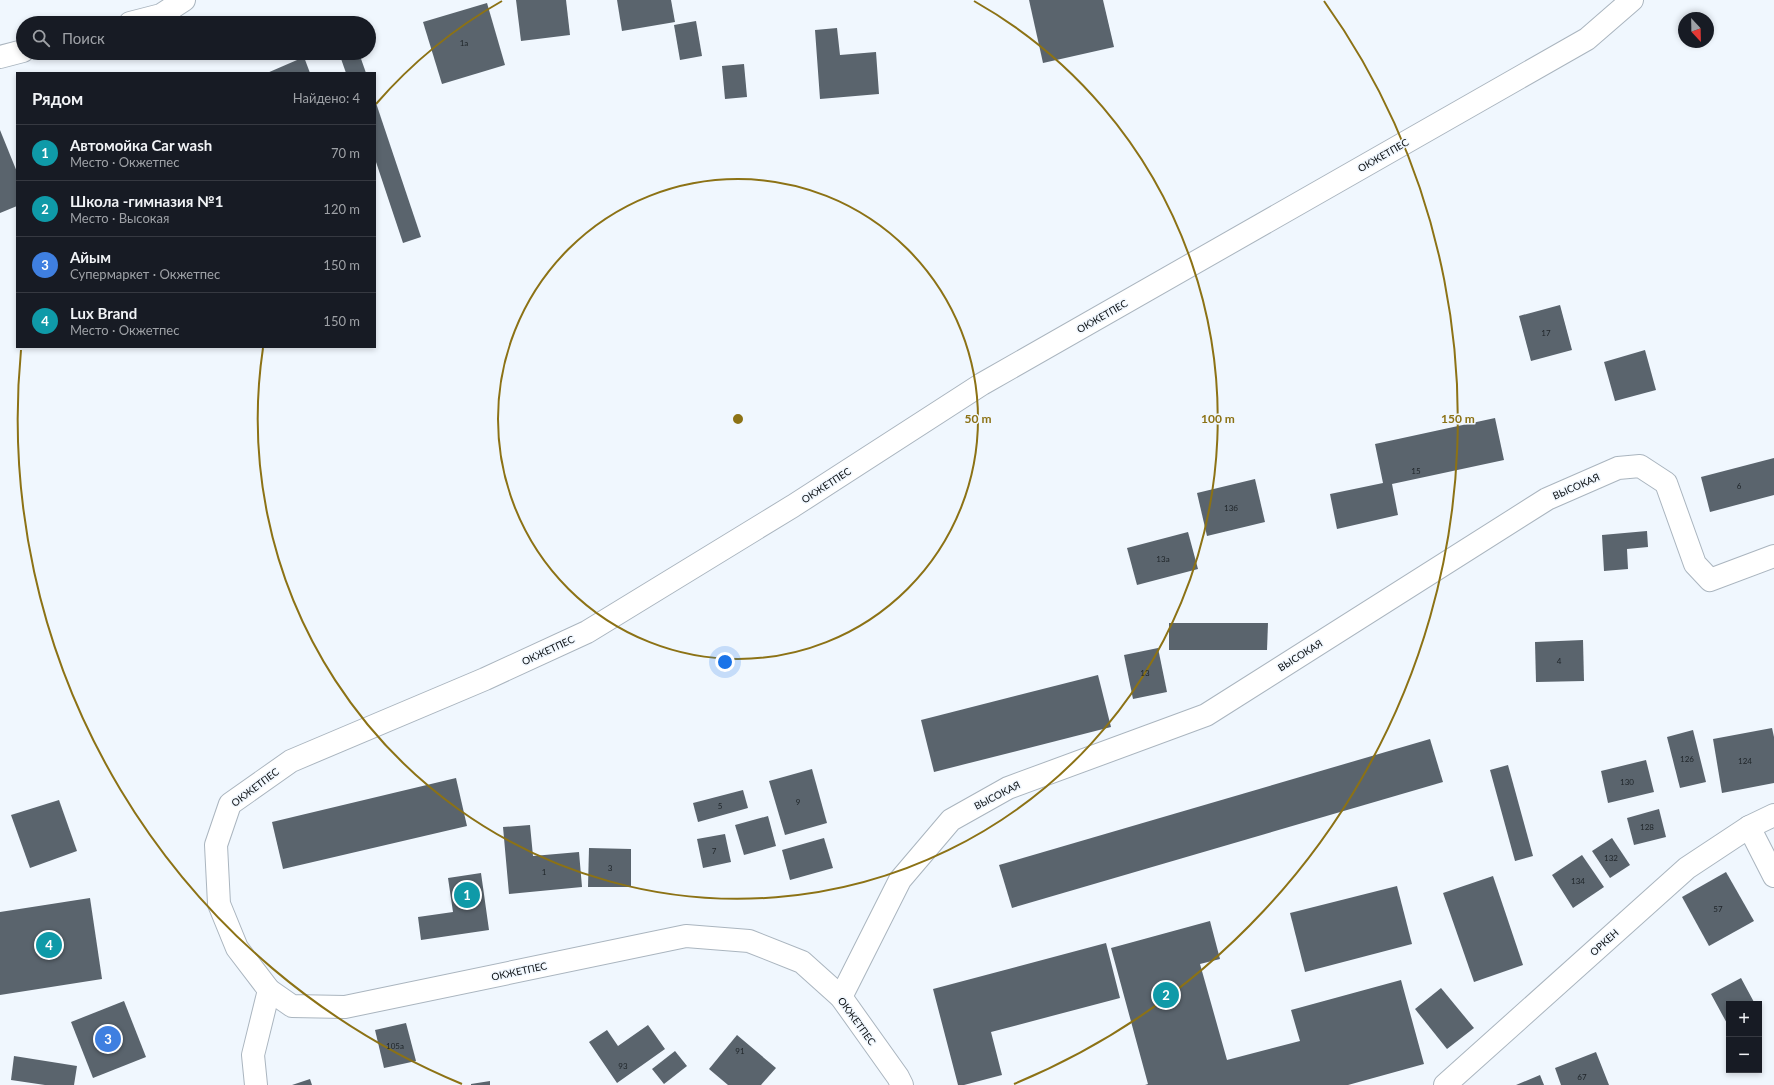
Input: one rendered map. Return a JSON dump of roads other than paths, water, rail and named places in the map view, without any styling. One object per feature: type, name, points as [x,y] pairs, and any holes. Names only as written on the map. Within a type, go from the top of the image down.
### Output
[{"type":"street","points":[[157,16],[184,0]]},
{"type":"street","name":"ОКЖЕТПЕС","points":[[902,1085],[898,1077],[841,997],[802,962],[749,941],[686,936],[346,1007],[292,1006],[269,990],[237,948],[219,904],[216,845],[230,804],[291,761],[485,679],[588,632],[793,506],[982,384],[1587,39],[1632,0]]},
{"type":"street","points":[[0,57],[16,53]]},
{"type":"street","name":"ВЫСОКАЯ","points":[[841,997],[900,880],[951,820],[1008,788],[1206,715],[1547,499],[1618,468],[1640,466],[1666,484],[1696,564],[1710,580],[1774,556]]},
{"type":"street","name":"ОРКЕН","points":[[1445,1085],[1687,868],[1749,827],[1774,815]]},
{"type":"street","points":[[1749,827],[1774,876]]},
{"type":"street","points":[[256,1085],[253,1055],[269,990]]},
{"type":"place","name":"Автомойка Car wash","points":[[467,895]]},
{"type":"place","name":"Lux Brand","points":[[49,945]]},
{"type":"place","name":"Школа -гимназия №1","points":[[1166,995]]},
{"type":"place","name":"Айым","points":[[108,1039]]}]
